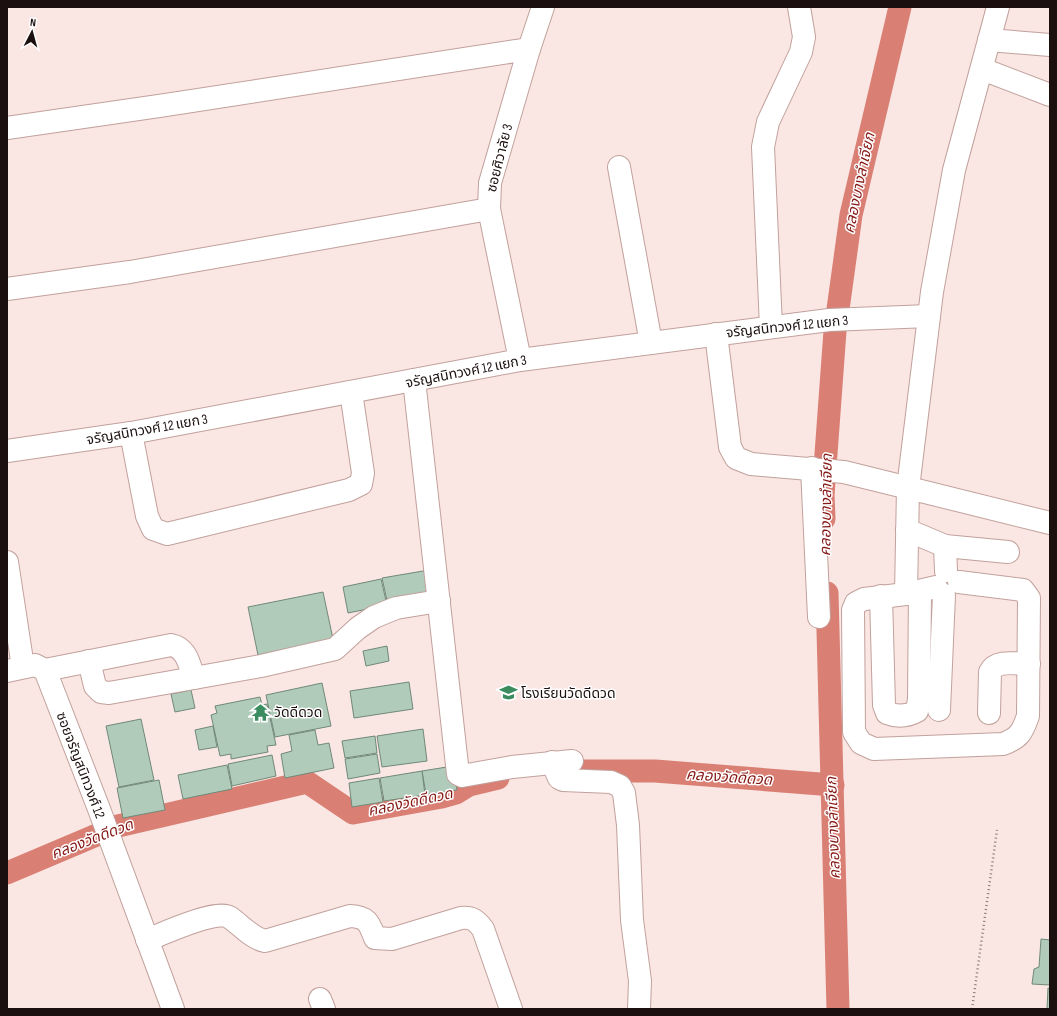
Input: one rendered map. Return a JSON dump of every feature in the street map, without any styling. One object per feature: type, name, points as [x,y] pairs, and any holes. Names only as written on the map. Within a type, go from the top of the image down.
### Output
[{"type":"street","name":"ซอยศิวาลัย 3","points":[[520,360],[488,209],[490,183],[529,49],[544,7]]},
{"type":"street","points":[[771,327],[763,147],[768,122],[801,52],[804,37],[799,7]]},
{"type":"street","points":[[939,710],[935,587],[907,530],[908,488],[929,316],[954,170],[998,7]]},
{"type":"street","points":[[989,40],[1050,45]]},
{"type":"street","points":[[7,128],[529,49]]},
{"type":"street","points":[[982,69],[1050,95]]},
{"type":"street","points":[[619,167],[652,342]]},
{"type":"street","points":[[7,289],[130,272],[488,209]]},
{"type":"street","name":"จรัญสนิทวงศ์ 12 แยก 3","points":[[7,451],[131,433],[520,360],[829,320],[929,316]]},
{"type":"street","points":[[716,334],[730,447],[736,458],[751,464],[815,468],[844,472],[1050,523]]},
{"type":"street","points":[[414,380],[458,775],[559,767],[566,780],[611,782],[620,786],[624,793],[628,825],[632,920],[640,981],[639,1009]]},
{"type":"street","points":[[131,433],[147,516],[153,529],[167,534],[349,490],[361,484],[363,473],[351,392]]},
{"type":"street","points":[[815,468],[819,617]]},
{"type":"street","points":[[907,530],[945,546],[1008,552]]},
{"type":"street","points":[[881,596],[884,705],[887,713],[893,715],[910,715],[917,711],[935,587],[945,546]]},
{"type":"street","points":[[7,562],[15,669],[35,665],[45,670],[171,645],[178,646],[184,652],[194,678]]},
{"type":"street","points":[[935,587],[1023,590],[1029,598],[1028,716],[1024,728],[1016,739],[1003,744],[874,749],[861,743],[854,732],[853,610],[856,603],[864,599],[881,596],[935,587]]},
{"type":"street","points":[[89,661],[95,686],[101,692],[109,693],[261,666],[335,649],[358,628],[374,617],[396,608],[439,601]]},
{"type":"street","points":[[989,713],[990,672],[993,666],[997,664],[1029,664]]},
{"type":"street","name":"ซอยจรัญสนิทวงศ์ 12","points":[[45,670],[173,1009]]},
{"type":"street","points":[[147,940],[215,914],[227,916],[258,939],[264,940],[350,916],[361,917],[369,923],[375,938],[385,940],[461,918],[469,918],[476,920],[482,929],[511,1009]]},
{"type":"path","points":[[972,1009],[997,830]]},
{"type":"building","points":[[429,570],[433,597],[388,605],[382,578]]},
{"type":"building","points":[[381,579],[387,605],[348,613],[343,587]]},
{"type":"building","points":[[323,592],[333,639],[258,655],[248,607]]},
{"type":"building","points":[[387,646],[389,661],[366,666],[363,651]]},
{"type":"building","points":[[409,682],[413,709],[354,718],[350,691]]},
{"type":"building","points":[[322,683],[331,726],[275,737],[266,695]]},
{"type":"building","points":[[191,690],[195,708],[175,712],[171,694]]},
{"type":"building","points":[[260,697],[262,705],[267,704],[276,745],[267,746],[268,752],[231,759],[231,754],[220,756],[211,715],[217,713],[215,706]]},
{"type":"building","points":[[141,719],[154,780],[119,787],[106,726]]},
{"type":"building","points":[[213,726],[217,747],[199,750],[195,730]]},
{"type":"building","points":[[423,729],[427,761],[382,767],[377,736]]},
{"type":"building","points":[[315,730],[318,745],[329,743],[334,768],[285,778],[281,754],[292,751],[289,735]]},
{"type":"building","points":[[375,736],[377,753],[345,758],[342,741]]},
{"type":"building","points":[[377,754],[380,773],[348,779],[345,759]]},
{"type":"building","points":[[272,755],[276,776],[232,786],[228,764]]},
{"type":"building","points":[[227,765],[232,789],[183,799],[178,775]]},
{"type":"building","points":[[453,766],[457,790],[426,794],[422,771]]},
{"type":"building","points":[[422,771],[425,795],[384,801],[380,778]]},
{"type":"building","points":[[379,778],[383,802],[352,807],[349,783]]},
{"type":"building","points":[[159,780],[165,810],[123,818],[117,788]]},
{"type":"building","points":[[1041,939],[1050,940],[1050,985],[1032,984],[1034,969],[1039,967]]},
{"type":"building","points":[[1048,988],[1050,989],[1050,1009],[1047,1009]]},
{"type":"waterway","name":"คลองบางลำเจียก","points":[[824,519],[823,495],[835,331],[851,215],[900,7]]},
{"type":"waterway","name":"คลองบางลำเจียก","points":[[827,593],[838,1009]]},
{"type":"waterway","name":"คลองวัดดีดวด","points":[[581,771],[655,771],[833,785]]},
{"type":"waterway","name":"คลองวัดดีดวด","points":[[7,873],[118,826],[307,782],[353,813],[442,797],[456,793],[469,785],[498,778]]},
{"type":"place","name":"โรงเรียนวัดดีดวด","points":[[508,693]]},
{"type":"place","name":"วัดดีดวด","points":[[261,712]]}]
